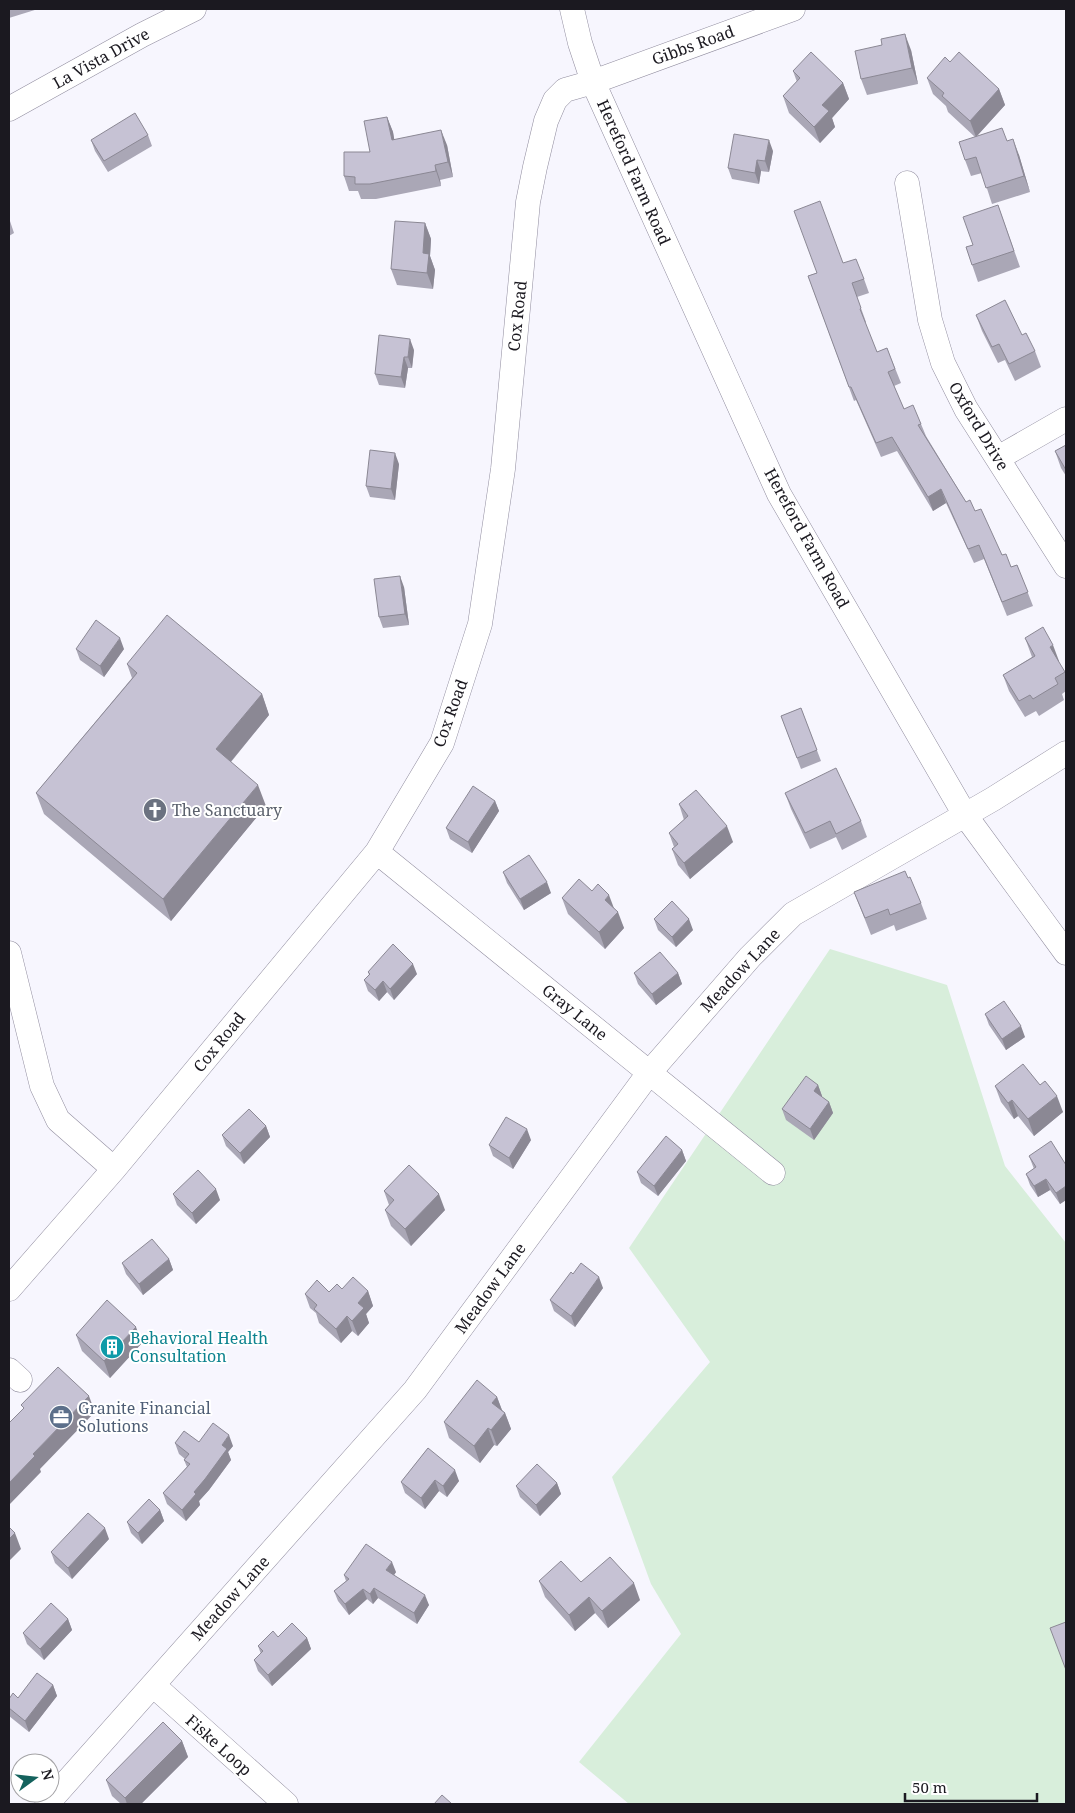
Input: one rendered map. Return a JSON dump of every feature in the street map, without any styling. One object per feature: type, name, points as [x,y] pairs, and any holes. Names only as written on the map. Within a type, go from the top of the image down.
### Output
[{"type":"street","name":"La Vista Drive","points":[[9,108],[134,39],[194,9]]},
{"type":"street","name":"Hereford Farm Road","points":[[572,9],[580,43],[594,82],[779,494],[964,814],[1066,953]]},
{"type":"street","name":"Gibbs Road","points":[[594,82],[793,9]]},
{"type":"street","name":"Cox Road","points":[[9,1289],[114,1169],[377,852],[442,743],[480,624],[503,469],[528,202],[535,167],[546,121],[555,100],[565,90],[594,82]]},
{"type":"street","name":"Oxford Drive","points":[[907,183],[930,320],[943,363],[966,409],[1066,566]]},
{"type":"street","points":[[998,458],[1066,419]]},
{"type":"street","name":"Meadow Lane","points":[[47,1804],[415,1390],[649,1072],[750,957],[793,914],[993,799],[1066,753]]},
{"type":"street","name":"Gray Lane","points":[[377,852],[773,1173]]},
{"type":"street","points":[[9,953],[42,1086],[58,1120],[114,1169]]},
{"type":"street","name":"Fiske Loop","points":[[153,1685],[286,1804]]},
{"type":"green space","points":[[830,949],[947,985],[1005,1166],[1066,1243],[1066,1804],[629,1804],[579,1762],[681,1634],[651,1584],[612,1477],[710,1362],[629,1248]]},
{"type":"building","points":[[905,34],[912,68],[861,79],[855,51],[882,45],[881,39]]},
{"type":"building","points":[[811,52],[843,83],[822,105],[829,111],[814,127],[783,96],[800,78],[793,71]]},
{"type":"building","points":[[959,52],[999,89],[970,121],[942,96],[944,93],[927,78],[945,57],[950,62]]},
{"type":"building","points":[[135,113],[148,135],[104,161],[91,140]]},
{"type":"building","points":[[387,117],[392,140],[441,130],[448,162],[435,165],[436,171],[370,184],[355,184],[355,177],[344,176],[344,152],[370,152],[364,121]]},
{"type":"building","points":[[1002,128],[1007,141],[1013,139],[1024,176],[986,188],[976,157],[965,160],[959,142]]},
{"type":"building","points":[[734,134],[769,140],[765,161],[757,160],[755,173],[728,168]]},
{"type":"building","points":[[820,201],[843,263],[856,259],[864,279],[852,283],[860,309],[877,352],[887,348],[895,369],[888,372],[904,409],[913,405],[921,424],[918,425],[966,502],[970,500],[975,511],[981,509],[1002,555],[1006,554],[1011,567],[1017,565],[1028,592],[1002,602],[979,545],[968,549],[941,489],[928,497],[892,437],[876,443],[851,387],[849,387],[808,276],[817,273],[794,211]]},
{"type":"building","points":[[998,205],[1014,251],[972,265],[966,247],[973,245],[963,217]]},
{"type":"building","points":[[395,221],[425,223],[423,253],[429,254],[427,273],[391,269]]},
{"type":"building","points":[[1005,300],[1022,335],[1026,333],[1035,351],[1009,364],[999,344],[992,347],[976,315]]},
{"type":"building","points":[[379,335],[410,339],[408,357],[404,357],[401,377],[375,374]]},
{"type":"building","points":[[1066,445],[1066,470],[1055,451]]},
{"type":"building","points":[[370,450],[395,453],[391,489],[366,486]]},
{"type":"building","points":[[400,576],[405,614],[379,617],[374,579]]},
{"type":"building","name":"The Sanctuary","points":[[167,615],[262,694],[216,749],[258,785],[163,899],[36,793],[137,673],[127,664]]},
{"type":"building","points":[[96,620],[120,638],[100,666],[76,649]]},
{"type":"building","points":[[1043,627],[1053,645],[1050,647],[1065,672],[1055,678],[1058,684],[1033,699],[1030,695],[1019,701],[1003,675],[1035,656],[1025,638]]},
{"type":"building","points":[[801,708],[817,750],[797,758],[781,716]]},
{"type":"building","points":[[836,768],[861,821],[836,834],[830,821],[805,833],[785,793]]},
{"type":"building","points":[[473,786],[495,801],[468,842],[446,828]]},
{"type":"building","points":[[696,790],[727,826],[684,863],[672,849],[678,844],[669,833],[688,816],[679,804]]},
{"type":"building","points":[[529,855],[547,882],[520,899],[503,872]]},
{"type":"building","points":[[905,871],[908,878],[910,877],[921,903],[890,915],[888,909],[865,918],[854,892]]},
{"type":"building","points":[[579,879],[592,891],[598,884],[609,895],[605,900],[618,912],[599,932],[562,898]]},
{"type":"building","points":[[672,901],[689,919],[672,937],[654,919]]},
{"type":"building","points":[[393,944],[413,964],[390,989],[383,981],[375,990],[364,980],[370,974],[368,972]]},
{"type":"building","points":[[660,952],[678,973],[652,994],[634,973]]},
{"type":"building","points":[[1004,1001],[1021,1026],[1002,1039],[985,1014]]},
{"type":"building","points":[[1023,1064],[1040,1085],[1045,1081],[1057,1096],[1028,1119],[1012,1100],[1008,1103],[995,1086]]},
{"type":"building","points":[[806,1076],[818,1085],[814,1091],[829,1102],[810,1129],[782,1109]]},
{"type":"building","points":[[249,1109],[266,1126],[240,1153],[222,1135]]},
{"type":"building","points":[[506,1117],[527,1129],[509,1158],[489,1145]]},
{"type":"building","points":[[666,1136],[682,1150],[654,1186],[637,1172]]},
{"type":"building","points":[[1051,1141],[1066,1165],[1066,1186],[1056,1193],[1046,1179],[1034,1186],[1026,1174],[1036,1167],[1029,1156]]},
{"type":"building","points":[[409,1165],[439,1194],[405,1229],[385,1210],[394,1200],[384,1191]]},
{"type":"building","points":[[198,1170],[216,1189],[192,1213],[173,1194]]},
{"type":"building","points":[[152,1239],[169,1259],[139,1284],[122,1263]]},
{"type":"building","points":[[581,1263],[599,1277],[571,1316],[550,1300],[571,1272],[573,1274]]},
{"type":"building","points":[[353,1277],[368,1291],[358,1303],[364,1308],[352,1321],[347,1316],[336,1329],[314,1309],[317,1305],[305,1294],[317,1280],[329,1292],[337,1284],[342,1289]]},
{"type":"building","points":[[107,1300],[136,1327],[104,1361],[76,1335]]},
{"type":"building","points":[[58,1367],[89,1396],[33,1454],[35,1456],[9,1483],[9,1423],[24,1408],[21,1405]]},
{"type":"building","points":[[477,1380],[497,1397],[492,1403],[505,1413],[491,1430],[488,1428],[474,1446],[444,1422]]},
{"type":"building","points":[[213,1423],[229,1435],[222,1445],[227,1449],[194,1492],[196,1494],[182,1510],[163,1493],[190,1464],[184,1460],[189,1454],[175,1443],[184,1431],[199,1442]]},
{"type":"building","points":[[428,1448],[455,1470],[443,1486],[435,1480],[421,1498],[401,1482]]},
{"type":"building","points":[[537,1464],[557,1483],[536,1505],[516,1486]]},
{"type":"building","points":[[149,1499],[160,1510],[138,1533],[127,1522]]},
{"type":"building","points":[[88,1513],[105,1528],[68,1568],[51,1552]]},
{"type":"building","points":[[9,1527],[15,1533],[9,1539]]},
{"type":"building","points":[[366,1544],[392,1562],[386,1570],[425,1595],[414,1613],[374,1588],[370,1594],[363,1589],[345,1604],[334,1591],[349,1579],[344,1575]]},
{"type":"building","points":[[610,1557],[634,1583],[602,1611],[589,1597],[569,1615],[539,1581],[561,1561],[581,1582]]},
{"type":"building","points":[[51,1603],[68,1619],[40,1649],[23,1633]]},
{"type":"building","points":[[1066,1622],[1066,1670],[1050,1628]]},
{"type":"building","points":[[292,1623],[307,1638],[268,1675],[254,1660],[263,1651],[258,1646],[273,1631],[278,1637]]},
{"type":"building","points":[[37,1673],[53,1685],[25,1721],[9,1708],[9,1699],[13,1693],[18,1698]]},
{"type":"building","points":[[163,1722],[182,1741],[125,1798],[106,1780]]},
{"type":"building","points":[[442,1795],[452,1804],[434,1804]]},
{"type":"place","name":"The Sanctuary","points":[[155,810]]},
{"type":"place","name":"Behavioral Health Consultation","points":[[112,1347]]},
{"type":"place","name":"Granite Financial Solutions","points":[[61,1417]]}]
